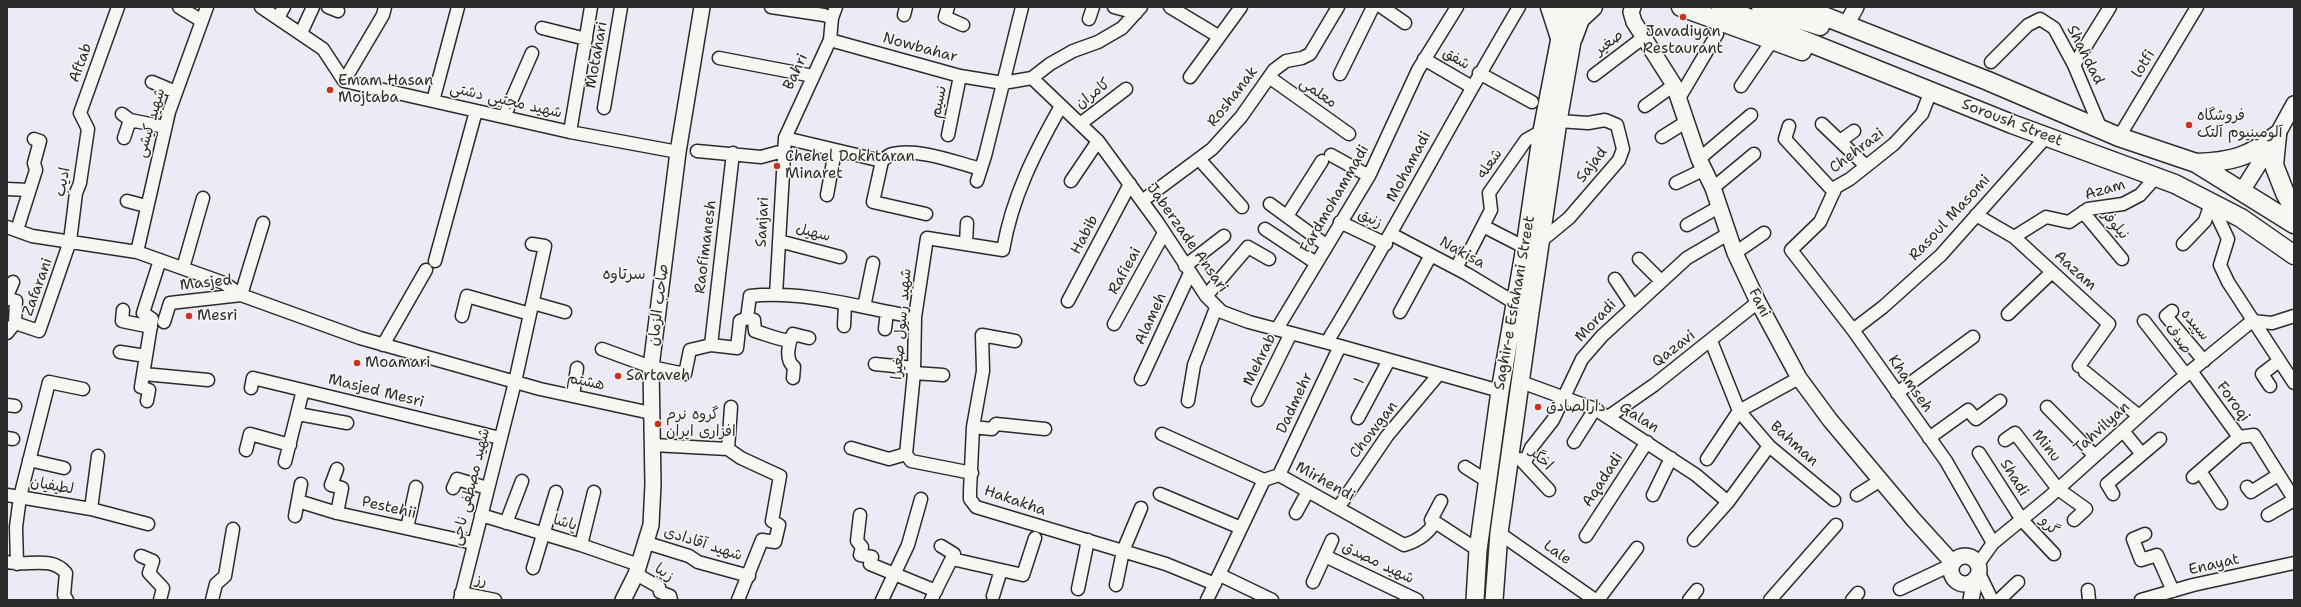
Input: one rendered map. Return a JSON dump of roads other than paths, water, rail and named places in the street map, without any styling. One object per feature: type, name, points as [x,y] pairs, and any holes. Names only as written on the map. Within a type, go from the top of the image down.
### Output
[{"type":"main road","points":[[1550,7],[1566,38],[1580,19],[1593,7]]},
{"type":"main road","name":"Saghir-e Esfahani Street","points":[[1494,600],[1499,533],[1558,122],[1566,38],[1563,7]]},
{"type":"main road","name":"Saghir-e Esfahani Street","points":[[1475,600],[1478,550],[1487,482],[1500,391],[1542,130],[1566,38],[1578,7]]},
{"type":"main road","points":[[1681,7],[1696,11],[1772,41],[2012,124]]},
{"type":"main road","name":"Soroush Street","points":[[1721,7],[2012,124],[2175,184],[2230,212],[2294,256]]},
{"type":"main road","name":"Soroush Street","points":[[1761,7],[1988,81],[2119,137],[2196,163],[2294,224]]},
{"type":"main road","points":[[1801,7],[1988,81]]},
{"type":"main road","points":[[2196,163],[2224,162],[2246,155],[2263,147],[2277,135]]},
{"type":"main road","points":[[2277,135],[2274,165],[2285,193],[2294,209]]},
{"type":"main road","points":[[2230,212],[2242,191]]},
{"type":"main road","points":[[1500,391],[1519,389]]},
{"type":"street","name":"Aftab","points":[[88,129],[80,113],[118,7]]},
{"type":"street","points":[[179,7],[202,21]]},
{"type":"street","name":"شهید کیشی","points":[[137,252],[146,206],[165,127],[207,7]]},
{"type":"street","points":[[261,7],[302,33],[323,49],[344,81],[383,15],[385,7]]},
{"type":"street","points":[[278,18],[284,7]]},
{"type":"street","points":[[302,33],[313,7]]},
{"type":"street","points":[[434,102],[458,7]]},
{"type":"street","points":[[570,132],[591,7]]},
{"type":"street","name":"Motahari","points":[[604,108],[621,7]]},
{"type":"street","name":"صاحب الزمان","points":[[623,600],[638,569],[647,543],[651,525],[653,445],[651,368],[678,152],[702,7]]},
{"type":"street","points":[[771,7],[824,15],[834,13]]},
{"type":"street","points":[[948,7],[945,17],[962,25]]},
{"type":"street","points":[[977,181],[982,169],[1022,7]]},
{"type":"street","points":[[1089,19],[1093,7]]},
{"type":"street","points":[[1114,7],[1138,10]]},
{"type":"street","points":[[1170,7],[1218,36]]},
{"type":"street","points":[[1190,77],[1218,36],[1241,7]]},
{"type":"street","points":[[1340,74],[1373,7]]},
{"type":"street","points":[[1382,7],[1405,23]]},
{"type":"street","name":"Fardmohammadi","points":[[1277,330],[1326,245],[1369,176],[1424,59],[1456,7]]},
{"type":"street","name":"Mohamadi","points":[[1327,342],[1388,239],[1479,73],[1519,7]]},
{"type":"street","name":"Fani","points":[[1633,7],[1631,12],[1634,22],[1674,85],[1701,164],[1713,188],[1728,234],[1736,253],[1758,302],[1799,378],[1830,420],[1952,564]]},
{"type":"street","points":[[1846,26],[1856,7]]},
{"type":"street","points":[[2074,65],[2110,7]]},
{"type":"street","name":"lotfi","points":[[2119,137],[2197,7]]},
{"type":"street","name":"Roshanak","points":[[1142,201],[1212,149],[1241,118],[1269,78],[1286,61],[1302,58],[1310,54],[1333,9]]},
{"type":"street","points":[[1003,84],[1032,78],[1050,64],[1073,51],[1098,42],[1122,28],[1138,10]]},
{"type":"street","name":"Bahri","points":[[783,151],[785,138],[830,40],[834,13]]},
{"type":"street","name":"Shahdad","points":[[1991,62],[2028,25],[2040,19],[2054,28],[2074,65],[2101,129]]},
{"type":"street","points":[[542,28],[586,39]]},
{"type":"street","points":[[1678,100],[1718,34]]},
{"type":"street","name":"صغیر","points":[[1594,75],[1644,37]]},
{"type":"street","name":"Nowbahar","points":[[830,40],[960,76],[1003,84]]},
{"type":"street","points":[[1741,86],[1772,41]]},
{"type":"street","points":[[504,117],[532,53]]},
{"type":"street","points":[[718,58],[813,76]]},
{"type":"street","name":"شفق","points":[[1424,59],[1472,87]]},
{"type":"street","points":[[1479,73],[1532,102]]},
{"type":"street","name":"نسیم","points":[[948,135],[960,76]]},
{"type":"street","name":"Jaberzade Ansari","points":[[1032,78],[1098,141],[1130,184],[1187,269],[1216,308],[1222,312],[1249,322],[1327,342],[1500,391]]},
{"type":"street","name":"معلمی","points":[[1269,78],[1348,134]]},
{"type":"street","name":"شهید مجتبی دشتی","points":[[344,81],[570,132],[678,152]]},
{"type":"street","points":[[152,82],[176,92]]},
{"type":"street","points":[[1645,106],[1674,85]]},
{"type":"street","name":"کامران","points":[[1080,124],[1126,89]]},
{"type":"street","name":"Chehrazi","points":[[1791,250],[1820,222],[1836,187],[1894,144],[1922,114],[1928,96]]},
{"type":"street","points":[[2242,191],[2277,135],[2294,104]]},
{"type":"street","name":"شهید رسول صغیرا","points":[[906,454],[914,371],[915,317],[927,238],[1004,250],[1007,228],[1017,195],[1039,146],[1061,106]]},
{"type":"street","points":[[435,261],[476,111]]},
{"type":"street","points":[[1676,183],[1701,164],[1751,115]]},
{"type":"street","points":[[124,138],[126,117],[165,127]]},
{"type":"street","name":"Sajad","points":[[1541,241],[1569,218],[1619,160],[1623,148],[1616,125],[1605,120],[1588,123],[1558,122]]},
{"type":"street","points":[[1662,137],[1686,122]]},
{"type":"street","points":[[1822,124],[1866,166]]},
{"type":"street","points":[[1790,126],[1785,139],[1834,192]]},
{"type":"street","name":"ادیب","points":[[70,241],[76,193],[80,183],[88,129]]},
{"type":"street","name":"شعله","points":[[1456,268],[1464,253],[1470,251],[1491,210],[1489,193],[1526,140],[1542,130]]},
{"type":"street","points":[[1840,141],[1854,131]]},
{"type":"street","name":"Rasoul Masomi","points":[[1853,330],[1883,307],[1941,255],[2047,136]]},
{"type":"street","points":[[785,138],[882,161]]},
{"type":"street","points":[[34,139],[40,141],[34,163],[36,170],[29,190],[10,231],[32,236],[137,252],[224,282],[241,295],[263,223]]},
{"type":"street","points":[[1071,181],[1098,141]]},
{"type":"street","points":[[697,151],[733,153],[761,157],[783,151]]},
{"type":"street","name":"Sanjari","points":[[776,295],[783,151]]},
{"type":"street","points":[[827,195],[835,151]]},
{"type":"street","name":"Raofimanesh","points":[[711,345],[733,153]]},
{"type":"street","points":[[926,214],[873,202],[882,161],[890,154],[909,153],[982,169]]},
{"type":"street","points":[[1713,188],[1754,154]]},
{"type":"street","points":[[1287,216],[1326,158],[1369,176]]},
{"type":"street","points":[[1199,159],[1242,207]]},
{"type":"street","name":"Azam","points":[[2014,237],[2046,217],[2069,222],[2088,209],[2123,204],[2140,195],[2156,177]]},
{"type":"street","name":"Habib","points":[[1068,301],[1130,184]]},
{"type":"street","points":[[7,189],[29,190]]},
{"type":"street","points":[[183,268],[203,198]]},
{"type":"street","points":[[127,201],[146,206]]},
{"type":"street","points":[[2183,244],[2205,221],[2212,203]]},
{"type":"street","points":[[2212,203],[2228,239],[2220,265],[2228,282],[2252,321],[2294,383]]},
{"type":"street","points":[[1270,204],[1326,245]]},
{"type":"street","points":[[1687,225],[1719,206]]},
{"type":"street","name":"نیلوفر","points":[[2083,212],[2122,259]]},
{"type":"street","name":"Aazam","points":[[1976,215],[2014,237],[2109,324],[2082,369],[2140,416]]},
{"type":"street","name":"زنبق","points":[[1340,222],[1388,239]]},
{"type":"street","points":[[966,244],[968,223]]},
{"type":"street","points":[[1483,226],[1520,245]]},
{"type":"street","points":[[1265,229],[1316,263]]},
{"type":"street","name":"Rafieai","points":[[1114,324],[1164,233]]},
{"type":"street","points":[[1736,253],[1764,233]]},
{"type":"street","name":"Moradi","points":[[1525,464],[1531,448],[1553,420],[1582,359],[1633,306],[1687,258],[1728,234]]},
{"type":"street","points":[[1187,269],[1224,236]]},
{"type":"street","name":"Nakisa","points":[[1388,239],[1431,255],[1515,303]]},
{"type":"street","name":"Zafarani","points":[[11,328],[39,331],[70,241]]},
{"type":"street","name":"سهیل","points":[[779,241],[840,256]]},
{"type":"street","name":"شهید مصطفی ناجی","points":[[460,597],[515,382],[545,246],[532,244]]},
{"type":"street","points":[[1206,296],[1248,247],[1269,259]]},
{"type":"street","name":"Khamseh","points":[[1791,250],[1853,330],[1946,461],[1993,543]]},
{"type":"street","points":[[1400,312],[1431,255]]},
{"type":"street","points":[[1639,259],[1661,281]]},
{"type":"street","points":[[148,401],[149,390],[141,387],[152,319],[144,313],[160,260]]},
{"type":"street","points":[[864,307],[873,263]]},
{"type":"street","name":"Alameh","points":[[1141,379],[1187,269]]},
{"type":"street","points":[[383,345],[426,270]]},
{"type":"street","points":[[2008,314],[2052,272]]},
{"type":"street","points":[[1615,279],[1633,306]]},
{"type":"street","points":[[11,328],[16,301],[7,297],[13,282]]},
{"type":"street","name":"Masjed","points":[[164,322],[170,303],[241,295]]},
{"type":"street","name":"هشتم","points":[[241,295],[383,345],[515,382],[651,412]]},
{"type":"street","points":[[747,318],[750,296],[776,295],[864,307],[915,317]]},
{"type":"street","points":[[462,316],[467,296],[531,309],[566,312]]},
{"type":"street","name":"Qazavi","points":[[1608,417],[1710,341],[1758,302]]},
{"type":"street","points":[[844,326],[845,304]]},
{"type":"street","points":[[1188,401],[1194,364],[1216,308]]},
{"type":"street","points":[[124,310],[122,322],[151,327]]},
{"type":"street","name":"سپیده","points":[[2172,311],[2166,316],[2204,361]]},
{"type":"street","points":[[885,330],[887,312]]},
{"type":"street","points":[[2252,321],[2272,323],[2294,316]]},
{"type":"street","points":[[602,349],[651,368],[685,374],[690,350],[711,345],[737,348],[740,321],[747,318],[754,320],[755,331],[768,335],[772,338],[790,341]]},
{"type":"street","name":"صدف","points":[[2144,321],[2188,373]]},
{"type":"street","name":"Tahvilyan","points":[[1977,572],[1993,543],[2058,489],[2188,373],[2252,321]]},
{"type":"street","name":"Mehrab","points":[[1258,400],[1264,378],[1291,333]]},
{"type":"street","points":[[793,378],[794,367],[789,364],[788,358],[790,341],[793,334],[810,338]]},
{"type":"street","name":"Hakakha","points":[[1015,341],[982,335],[983,370],[973,426],[970,499],[976,507],[1218,580],[1272,600]]},
{"type":"street","points":[[1897,393],[1973,336]]},
{"type":"street","name":"Bahman","points":[[1710,341],[1739,411],[1769,446],[1834,500]]},
{"type":"street","name":"Dadmehr","points":[[1279,475],[1340,346]]},
{"type":"street","points":[[120,352],[146,356]]},
{"type":"street","name":"۱","points":[[1358,418],[1389,360]]},
{"type":"street","points":[[2270,386],[2262,374],[2279,361]]},
{"type":"street","points":[[875,364],[944,375]]},
{"type":"street","points":[[573,396],[577,368]]},
{"type":"street","name":"Foroqi","points":[[2188,373],[2239,438],[2254,435],[2294,500]]},
{"type":"street","points":[[144,374],[208,380]]},
{"type":"street","name":"Chowgan","points":[[1338,508],[1387,436],[1439,374]]},
{"type":"street","name":"Masjed Mesri","points":[[251,388],[253,378],[500,438]]},
{"type":"street","points":[[1707,459],[1739,411],[1799,378]]},
{"type":"street","points":[[67,600],[64,595],[66,573],[61,567],[43,562],[12,563],[20,497],[49,382],[83,389]]},
{"type":"street","name":"Galan","points":[[1519,389],[1563,397],[1595,409],[1672,458],[1696,475],[1728,502]]},
{"type":"street","points":[[285,462],[303,390]]},
{"type":"street","points":[[1929,438],[1968,410],[1976,419],[2000,401]]},
{"type":"street","points":[[728,450],[731,407]]},
{"type":"street","points":[[2047,407],[2095,456]]},
{"type":"street","points":[[1574,442],[1595,409]]},
{"type":"street","points":[[298,414],[348,423]]},
{"type":"street","points":[[973,426],[992,429],[996,424],[1045,429]]},
{"type":"street","points":[[2123,431],[2141,453]]},
{"type":"street","name":"Minu","points":[[2005,440],[2015,433],[2058,489]]},
{"type":"street","points":[[246,450],[250,434],[290,445]]},
{"type":"street","points":[[1162,434],[1264,480],[1208,600]]},
{"type":"street","points":[[2221,504],[2196,474],[2239,438]]},
{"type":"street","points":[[2113,494],[2107,484],[2128,467],[2141,453],[2160,439]]},
{"type":"street","name":"Aqadadi","points":[[1586,536],[1647,442]]},
{"type":"street","points":[[653,445],[728,450],[741,458],[780,476],[772,521],[779,525],[775,542],[762,540],[738,600]]},
{"type":"street","points":[[1694,540],[1728,502],[1769,446]]},
{"type":"street","points":[[851,448],[888,459],[906,454],[911,461],[972,473]]},
{"type":"street","name":"اخگر","points":[[1510,451],[1525,464],[1549,490]]},
{"type":"street","name":"Shadi","points":[[1979,453],[2022,520]]},
{"type":"street","points":[[91,509],[98,456]]},
{"type":"street","points":[[1653,494],[1672,458]]},
{"type":"street","points":[[29,460],[64,468]]},
{"type":"street","points":[[1465,467],[1487,482]]},
{"type":"street","points":[[337,469],[331,485],[342,488],[337,512]]},
{"type":"street","name":"Mirhendi","points":[[1264,480],[1279,475],[1404,545],[1415,542],[1430,531],[1435,522]]},
{"type":"street","points":[[2247,487],[2251,492],[2278,475]]},
{"type":"street","points":[[453,488],[457,479],[487,488]]},
{"type":"street","points":[[1857,495],[1881,480]]},
{"type":"street","points":[[506,523],[522,481]]},
{"type":"street","points":[[295,516],[301,484]]},
{"type":"street","points":[[408,528],[416,487]]},
{"type":"street","points":[[2058,489],[2086,509],[2074,520]]},
{"type":"street","points":[[1296,513],[1308,491]]},
{"type":"street","points":[[533,568],[542,533],[556,492]]},
{"type":"street","points":[[581,545],[594,492]]},
{"type":"street","points":[[1160,494],[1241,528]]},
{"type":"street","name":"لطیفیان","points":[[7,495],[91,509],[148,524]]},
{"type":"street","points":[[882,600],[908,545],[921,499]]},
{"type":"street","points":[[2268,515],[2294,500]]},
{"type":"street","name":"Pestehii","points":[[298,501],[337,512],[474,543]]},
{"type":"street","points":[[1441,501],[1431,520],[1478,550]]},
{"type":"street","points":[[1116,585],[1123,551],[1141,508]]},
{"type":"street","name":"پاشا","points":[[481,515],[581,545],[638,569]]},
{"type":"street","points":[[860,515],[857,541],[862,547],[860,555],[872,557],[870,564],[895,575],[933,596],[954,554],[941,546]]},
{"type":"street","name":"گرو","points":[[2022,520],[2054,554]]},
{"type":"street","points":[[1770,600],[1836,525]]},
{"type":"street","points":[[212,600],[216,584],[225,576],[233,529]]},
{"type":"street","name":"Lale","points":[[1499,533],[1590,598]]},
{"type":"street","points":[[2144,534],[2133,539],[2141,560],[2157,555],[2173,591]]},
{"type":"street","points":[[952,559],[1023,575],[1035,538]]},
{"type":"street","points":[[1078,589],[1088,540]]},
{"type":"street","points":[[1313,582],[1332,540]]},
{"type":"street","name":"شهید آقادادی","points":[[647,543],[689,556],[698,562],[748,576]]},
{"type":"street","points":[[1590,598],[1637,548]]},
{"type":"street","points":[[1900,589],[1952,564],[1962,555],[1974,559],[1977,572],[1992,600]]},
{"type":"street","points":[[141,556],[153,561],[149,573],[163,588],[160,600]]},
{"type":"street","name":"شهید مصدق","points":[[1325,556],[1404,597],[1417,600]]},
{"type":"street","name":"Enayat","points":[[2141,600],[2173,591],[2294,563]]},
{"type":"street","points":[[1952,564],[1950,573],[1954,580],[1961,584],[1969,584],[1977,572]]},
{"type":"street","name":"زیبا","points":[[638,569],[659,587],[660,592],[670,596],[671,600]]},
{"type":"street","points":[[992,596],[1001,570]]},
{"type":"street","points":[[1971,600],[1977,572]]},
{"type":"street","points":[[1999,600],[2018,582]]},
{"type":"street","points":[[1689,600],[1697,590]]},
{"type":"street","name":"رز","points":[[460,597],[495,600]]},
{"type":"place","name":"Javadiyan Restaurant","points":[[1683,17]]},
{"type":"place","name":"Emam Hasan Mojtaba","points":[[330,90]]},
{"type":"place","name":"فروشگاه آلومینیوم آلتک","points":[[2189,125]]},
{"type":"place","name":"Chehel Dokhtaran Minaret","points":[[777,166]]},
{"type":"place","name":"Mesri","points":[[189,316]]},
{"type":"place","name":"Moamari","points":[[357,363]]},
{"type":"place","name":"Sartaveh","points":[[618,376]]},
{"type":"place","name":"دارالصادق","points":[[1538,407]]},
{"type":"place","name":"گروه نرم افزاری ایران","points":[[658,424]]},
{"type":"district","name":"سرتاوه","points":[[624,275]]}]
